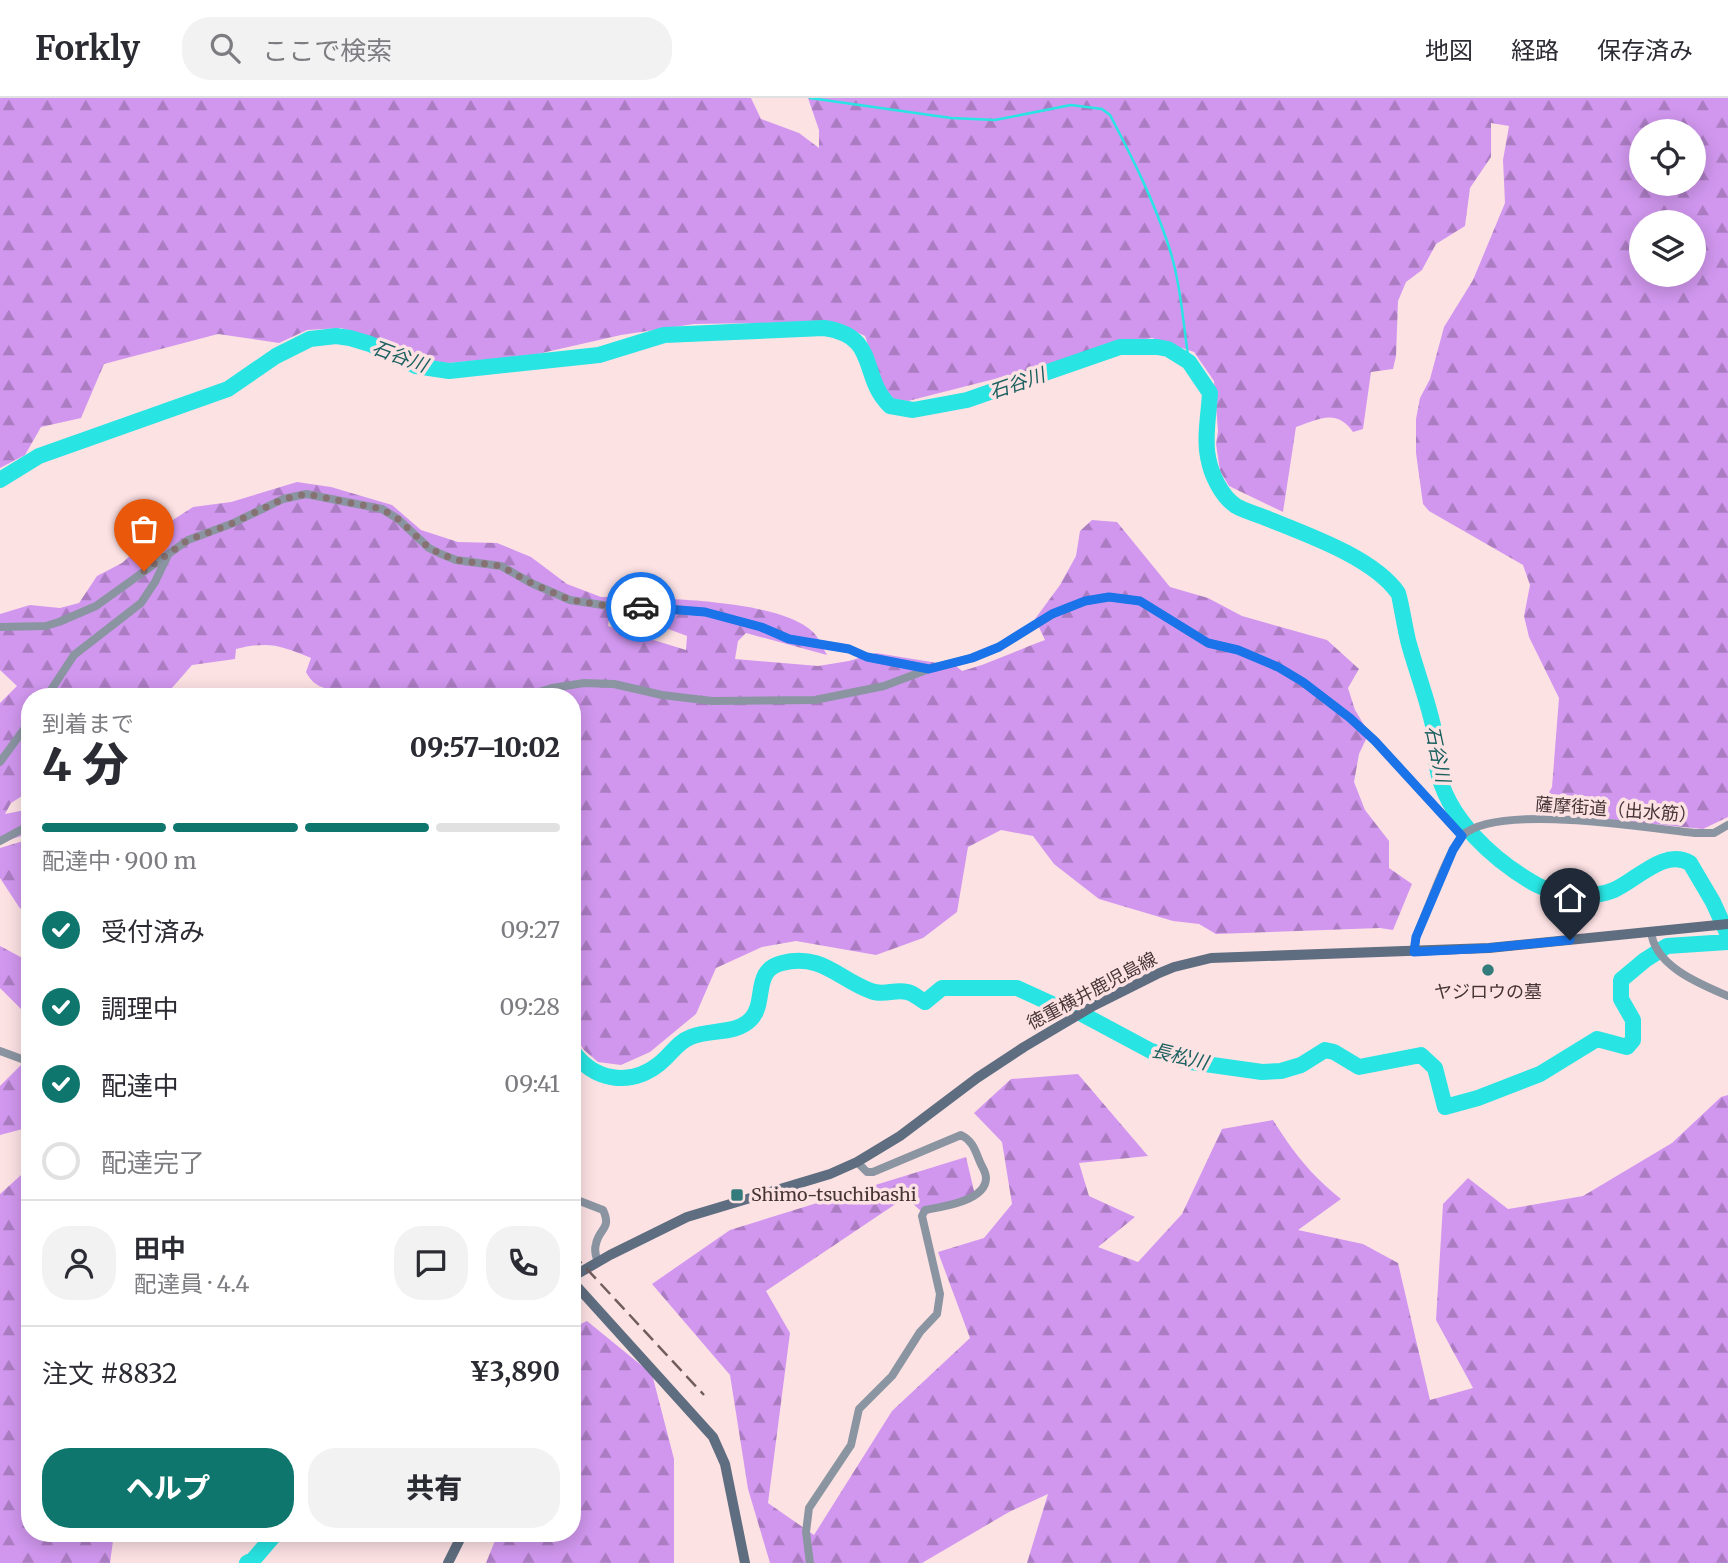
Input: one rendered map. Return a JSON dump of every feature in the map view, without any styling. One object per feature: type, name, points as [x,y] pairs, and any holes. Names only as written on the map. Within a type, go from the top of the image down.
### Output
[{"type":"main road","name":"徳重横井鹿児島線","points":[[581,1273],[655,1231],[687,1217],[830,1174],[857,1163],[900,1136],[977,1078],[1024,1047],[1093,1006],[1174,967],[1211,958],[1489,948],[1728,924]]},
{"type":"main road","points":[[581,1289],[713,1437],[725,1464],[745,1563]]},
{"type":"main road","points":[[448,1563],[458,1542]]},
{"type":"street","points":[[0,627],[46,626],[96,606],[188,540],[231,524],[283,499],[306,494],[382,509],[398,519],[429,548],[441,554],[456,560],[501,566],[570,600],[609,606],[705,612],[761,627],[789,639],[849,649],[867,657],[929,669]]},
{"type":"street","points":[[52,688],[74,655],[141,603],[168,555]]},
{"type":"street","points":[[552,688],[584,683],[614,684],[662,695],[712,701],[815,700],[884,686],[929,669],[972,658],[999,647],[1052,614],[1085,601],[1109,597],[1140,601],[1208,643],[1238,650],[1278,667],[1303,682],[1375,741],[1462,836]]},
{"type":"street","points":[[0,762],[21,734]]},
{"type":"street","name":"薩摩街道（出水筋）","points":[[1414,952],[1416,937],[1453,850],[1462,836],[1474,828],[1517,820],[1555,818],[1695,833],[1714,833],[1728,825]]},
{"type":"street","points":[[0,841],[21,830]]},
{"type":"street","points":[[1651,931],[1654,946],[1660,954],[1701,984],[1728,996]]},
{"type":"street","points":[[0,1051],[21,1059]]},
{"type":"street","points":[[810,1563],[807,1518],[812,1501],[851,1445],[859,1409],[892,1376],[920,1332],[937,1314],[940,1305],[940,1294],[922,1216],[925,1210],[964,1202],[982,1188],[986,1180],[986,1174],[970,1140],[961,1135],[873,1172],[867,1172],[857,1163]]},
{"type":"street","points":[[581,1201],[603,1210],[607,1218],[596,1243],[598,1262]]},
{"type":"green space","points":[[0,98],[751,98],[761,119],[799,133],[819,148],[819,130],[808,98],[1728,98],[1728,817],[1703,829],[1538,812],[1552,787],[1559,698],[1529,637],[1524,616],[1530,585],[1523,565],[1429,511],[1423,504],[1416,453],[1416,419],[1420,398],[1430,379],[1444,327],[1473,280],[1505,203],[1503,160],[1509,126],[1491,123],[1491,157],[1470,188],[1465,226],[1436,244],[1422,270],[1406,282],[1398,301],[1393,369],[1371,372],[1363,429],[1353,432],[1334,418],[1312,421],[1296,427],[1283,512],[1229,486],[1220,471],[1216,444],[1218,431],[1214,381],[1194,352],[1152,338],[1100,347],[1030,370],[908,401],[894,399],[883,386],[865,336],[835,322],[694,324],[621,335],[533,355],[448,363],[420,359],[375,339],[341,328],[307,330],[279,343],[218,334],[104,364],[81,418],[41,427],[25,455],[0,468]]},
{"type":"green space","points":[[297,482],[331,487],[392,505],[421,530],[458,542],[497,543],[531,557],[567,584],[601,597],[612,597],[608,626],[686,650],[687,636],[663,627],[671,599],[745,607],[784,616],[813,632],[827,655],[746,633],[738,641],[735,659],[818,666],[876,653],[956,666],[962,671],[1045,640],[1035,619],[1060,585],[1076,556],[1080,531],[1092,520],[1117,522],[1170,587],[1208,598],[1242,616],[1327,640],[1359,669],[1348,688],[1355,710],[1369,733],[1359,754],[1354,782],[1365,810],[1389,841],[1389,868],[1412,884],[1393,930],[1380,928],[1216,934],[1199,924],[1173,921],[1099,899],[1054,864],[1033,836],[1001,830],[968,847],[957,912],[923,938],[876,955],[796,941],[762,947],[716,968],[696,1014],[650,1052],[621,1065],[598,1062],[581,1046],[581,688],[324,688],[312,681],[306,672],[311,658],[282,647],[257,645],[236,649],[235,659],[192,665],[172,688],[21,688],[21,797],[11,803],[5,814],[21,811],[21,836],[0,843],[0,703],[17,686],[0,670],[0,614],[30,605],[60,608],[79,603],[97,576],[122,563],[162,527],[193,507],[231,502]]},
{"type":"green space","points":[[21,842],[21,909],[0,878],[0,848]]},
{"type":"green space","points":[[0,946],[21,957],[21,1009],[0,988]]},
{"type":"green space","points":[[20,1066],[21,1129],[0,1135],[0,1086]]},
{"type":"green space","points":[[1078,1074],[1148,1156],[1079,1163],[1089,1196],[1135,1217],[1098,1247],[1138,1262],[1182,1214],[1222,1129],[1273,1120],[1303,1162],[1341,1199],[1298,1230],[1363,1244],[1398,1263],[1430,1400],[1473,1388],[1436,1320],[1443,1204],[1468,1178],[1508,1209],[1583,1196],[1672,1143],[1721,1097],[1728,1095],[1728,1563],[1027,1563],[1048,1494],[1009,1512],[922,1563],[770,1563],[748,1489],[730,1375],[652,1284],[730,1230],[966,1157],[975,1195],[925,1215],[906,1197],[766,1291],[790,1333],[768,1503],[814,1535],[892,1411],[970,1338],[938,1252],[984,1238],[1012,1204],[1002,1142],[974,1113],[1011,1079]]},
{"type":"green space","points":[[21,1175],[21,1542],[113,1542],[110,1563],[0,1563],[0,1194]]},
{"type":"green space","points":[[587,1321],[652,1374],[674,1459],[674,1563],[486,1563],[494,1542],[581,1542],[581,1324]]},
{"type":"waterway","points":[[810,98],[951,118],[995,120],[1071,105],[1102,109],[1110,115],[1134,162],[1168,244],[1179,288],[1189,362]]},
{"type":"waterway","name":"石谷川","points":[[0,480],[39,456],[228,389],[276,356],[310,339],[336,336],[370,344],[416,366],[449,371],[599,355],[664,335],[824,328],[842,332],[854,339],[861,348],[874,382],[890,406],[913,410],[967,400],[1120,347],[1168,349],[1189,362],[1210,393],[1208,457],[1226,497],[1236,506],[1318,539],[1356,558],[1387,580],[1398,593],[1408,639],[1432,719],[1437,767],[1442,786],[1450,804],[1474,836],[1504,864],[1521,875],[1545,889],[1565,894],[1605,893],[1661,862],[1680,859],[1690,863],[1713,902],[1728,935]]},
{"type":"waterway","name":"長松川","points":[[581,1060],[590,1068],[612,1077],[624,1078],[648,1071],[686,1039],[730,1030],[745,1024],[756,1012],[767,972],[782,963],[808,961],[871,991],[907,992],[925,1002],[942,988],[1017,988],[1080,1013],[1151,1051],[1191,1062],[1262,1072],[1281,1071],[1301,1065],[1325,1050],[1334,1052],[1359,1067],[1421,1055],[1435,1068],[1445,1107],[1478,1098],[1540,1074],[1597,1039],[1627,1047],[1633,1040],[1633,1020],[1621,999],[1621,980],[1667,946],[1728,942]]},
{"type":"waterway","name":"長松川","points":[[247,1563],[268,1542]]},
{"type":"railway","points":[[581,1263],[704,1395]]},
{"type":"way so far","points":[[144,571],[188,540],[231,524],[283,499],[306,494],[382,509],[398,519],[429,548],[441,554],[456,560],[501,566],[570,600],[609,606],[641,607]]},
{"type":"place","name":"ヤジロウの墓","points":[[1488,970]]},
{"type":"place","name":"Shimo-tsuchibashi","points":[[737,1195]]},
{"type":"route","points":[[641,607],[705,612],[761,627],[789,639],[849,649],[867,657],[929,669],[972,658],[999,647],[1052,614],[1085,601],[1109,597],[1140,601],[1208,643],[1238,650],[1278,667],[1303,682],[1375,741],[1462,836],[1453,850],[1416,937],[1414,952],[1570,940]]}]
